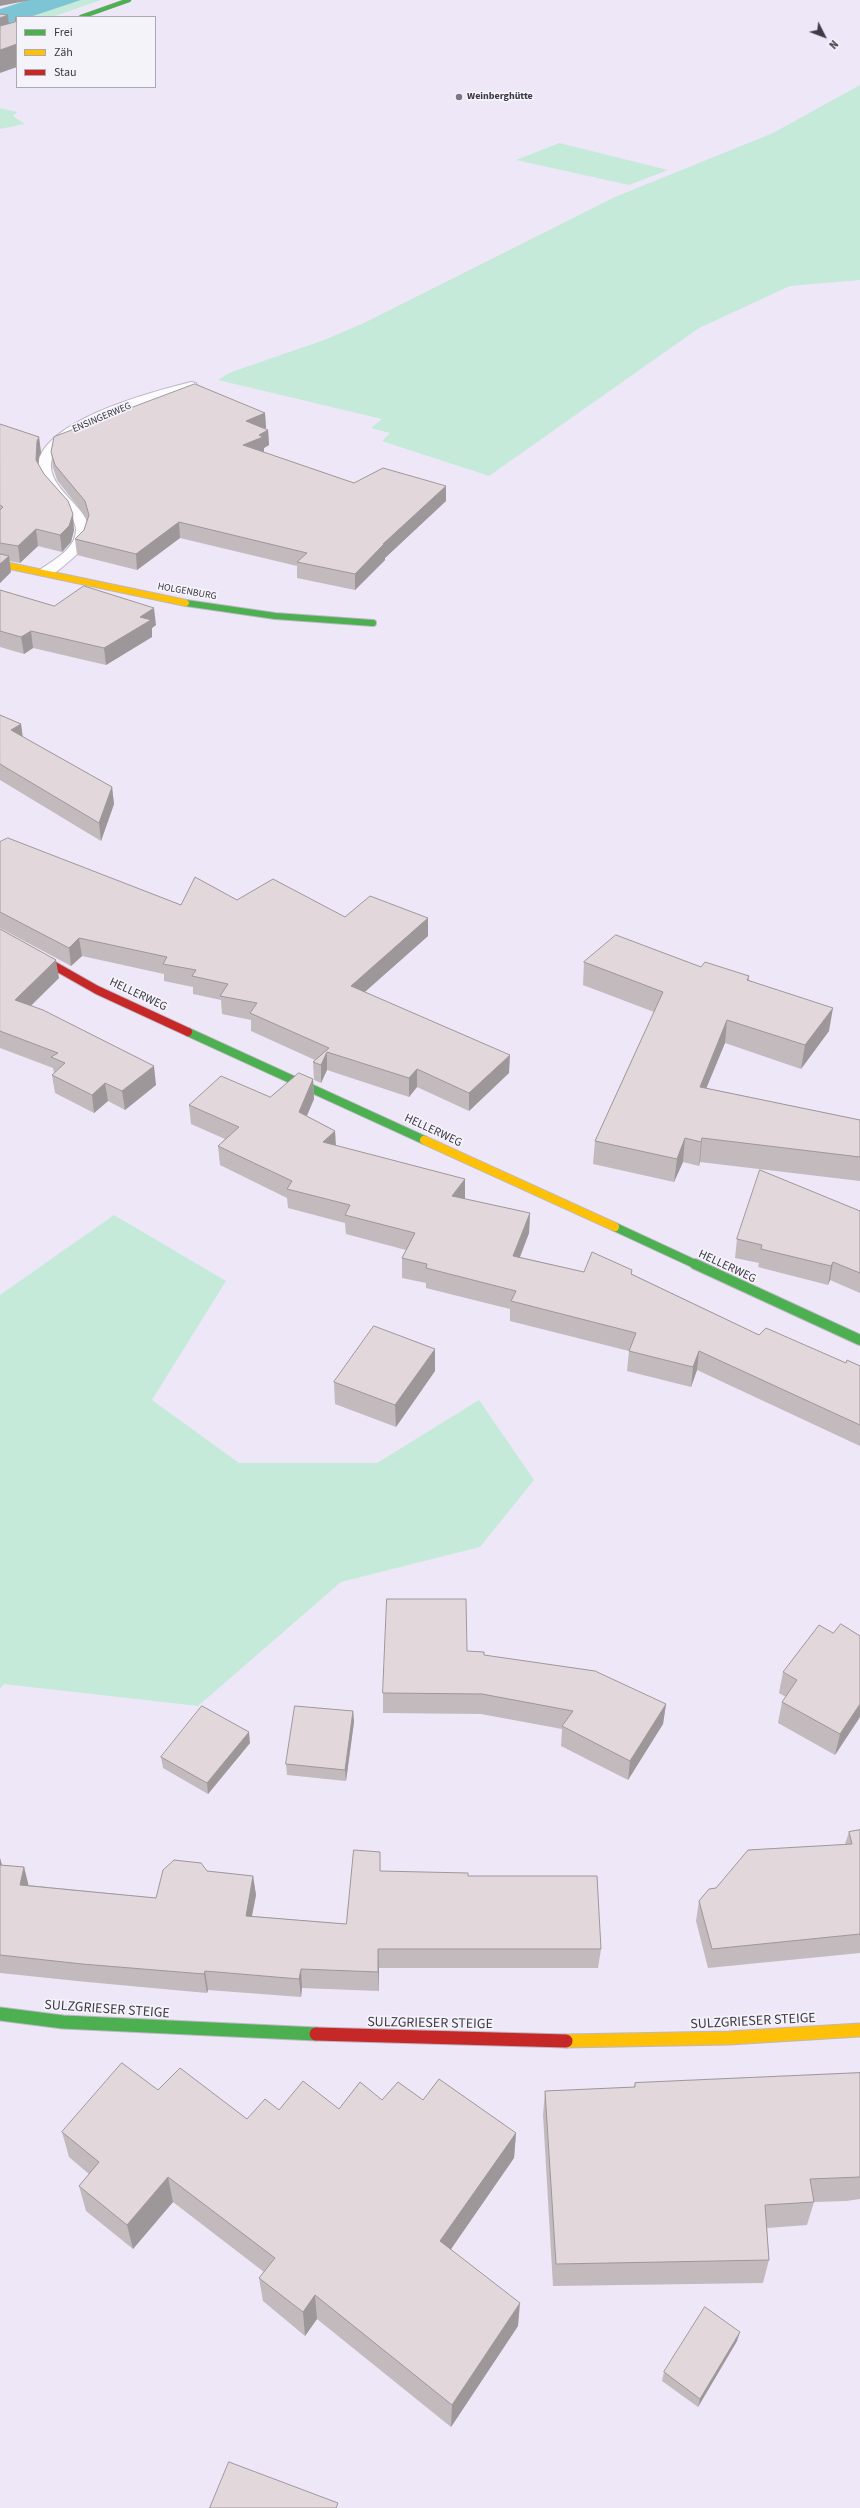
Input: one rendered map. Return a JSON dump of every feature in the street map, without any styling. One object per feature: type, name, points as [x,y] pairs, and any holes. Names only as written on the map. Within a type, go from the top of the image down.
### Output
[{"type":"street","points":[[84,16],[129,0]]},
{"type":"street","name":"ENSINGERWEG","points":[[46,572],[76,548],[84,532],[84,525],[62,500],[46,476],[44,466],[48,450],[64,436],[97,419],[191,386]]},
{"type":"street","name":"HOLGENBURG","points":[[0,564],[46,572],[161,599],[233,611],[302,620],[373,623]]},
{"type":"street","name":"HELLERWEG","points":[[0,935],[104,993],[860,1340]]},
{"type":"street","name":"SULZGRIESER STEIGE","points":[[0,2014],[63,2022],[244,2032],[581,2041],[698,2039],[860,2030]]},
{"type":"green space","points":[[81,0],[101,0],[55,16],[33,16]]},
{"type":"green space","points":[[860,85],[860,280],[790,286],[699,328],[489,476],[382,441],[390,433],[371,428],[382,419],[218,380],[229,373],[324,340],[364,323],[615,197],[773,133]]},
{"type":"green space","points":[[0,108],[17,112],[13,116],[25,124],[0,129]]},
{"type":"green space","points":[[559,143],[668,170],[629,185],[516,160]]},
{"type":"green space","points":[[114,1215],[226,1281],[152,1400],[239,1463],[377,1463],[479,1400],[534,1480],[480,1547],[341,1582],[198,1706],[4,1684],[0,1689],[0,1295]]},
{"type":"water","points":[[28,0],[81,0],[33,16],[16,16],[16,21],[0,27],[0,9]]},
{"type":"building","points":[[0,14],[8,15],[0,18]]},
{"type":"building","points":[[16,17],[16,44],[0,50],[0,26],[15,22]]},
{"type":"building","points":[[195,384],[265,413],[246,421],[268,430],[259,435],[263,437],[243,445],[354,483],[383,468],[446,486],[383,544],[355,574],[297,562],[307,553],[179,522],[136,554],[75,539],[84,530],[89,515],[85,501],[55,465],[51,452],[54,437]]},
{"type":"building","points":[[0,424],[39,437],[37,441],[36,460],[44,474],[68,501],[73,514],[69,526],[60,535],[36,529],[18,546],[0,543],[0,510],[3,507],[0,505]]},
{"type":"building","points":[[0,554],[9,556],[0,564]]},
{"type":"building","points":[[84,586],[154,608],[140,617],[151,620],[104,648],[31,631],[21,637],[0,631],[0,590],[54,606]]},
{"type":"building","points":[[0,715],[21,724],[11,730],[112,787],[99,823],[0,764]]},
{"type":"building","points":[[8,838],[181,905],[195,877],[237,900],[273,879],[345,917],[370,896],[428,918],[351,986],[510,1055],[469,1093],[417,1069],[409,1078],[327,1052],[321,1065],[313,1062],[329,1048],[250,1013],[257,1003],[220,996],[228,984],[192,976],[196,970],[163,964],[167,957],[79,938],[69,948],[0,912],[0,842]]},
{"type":"building","points":[[0,929],[56,960],[15,1000],[43,1010],[154,1066],[122,1091],[105,1083],[92,1095],[52,1075],[65,1063],[51,1057],[58,1053],[0,1031]]},
{"type":"building","points":[[616,935],[701,967],[705,962],[749,976],[747,980],[833,1008],[805,1045],[727,1020],[700,1087],[860,1120],[860,1157],[702,1138],[701,1142],[685,1138],[677,1159],[595,1141],[663,992],[584,962]]},
{"type":"building","points":[[299,1073],[313,1079],[299,1112],[335,1131],[323,1142],[465,1179],[452,1196],[530,1213],[513,1256],[584,1272],[592,1252],[632,1270],[631,1274],[759,1335],[766,1328],[846,1363],[847,1360],[860,1366],[860,1425],[699,1351],[693,1367],[629,1351],[636,1333],[511,1301],[516,1291],[426,1268],[427,1264],[402,1258],[415,1233],[345,1215],[350,1205],[287,1189],[292,1181],[218,1146],[239,1127],[189,1105],[221,1076],[270,1097]]},
{"type":"building","points":[[760,1170],[860,1211],[860,1273],[833,1262],[831,1266],[761,1249],[762,1245],[737,1239]]},
{"type":"building","points":[[374,1326],[435,1349],[395,1405],[334,1382]]},
{"type":"building","points":[[387,1599],[466,1599],[467,1651],[484,1652],[484,1655],[595,1671],[666,1704],[630,1761],[562,1726],[573,1711],[482,1694],[383,1693]]},
{"type":"building","points":[[841,1624],[860,1636],[860,1704],[840,1734],[782,1702],[797,1680],[783,1672],[819,1625],[833,1633]]},
{"type":"building","points":[[202,1706],[249,1732],[207,1783],[161,1757]]},
{"type":"building","points":[[295,1706],[353,1711],[345,1770],[286,1764]]},
{"type":"building","points":[[860,1830],[860,1934],[712,1949],[699,1901],[709,1889],[716,1888],[748,1850],[852,1844],[849,1832]]},
{"type":"building","points":[[354,1850],[380,1852],[380,1871],[468,1873],[468,1876],[597,1876],[601,1949],[378,1949],[378,1972],[301,1969],[299,1979],[205,1971],[204,1974],[82,1964],[0,1955],[0,1865],[24,1867],[20,1885],[156,1898],[163,1870],[174,1860],[201,1863],[207,1871],[253,1876],[246,1916],[346,1924]]},
{"type":"building","points":[[122,2063],[158,2090],[180,2068],[247,2119],[265,2099],[279,2110],[303,2081],[339,2109],[360,2082],[382,2100],[398,2082],[423,2100],[439,2079],[516,2133],[440,2241],[520,2303],[452,2405],[315,2295],[303,2312],[259,2278],[275,2258],[168,2177],[127,2225],[79,2186],[99,2162],[62,2132]]},
{"type":"building","points":[[860,2073],[860,2177],[810,2179],[814,2202],[765,2205],[769,2260],[556,2264],[545,2091],[635,2087],[635,2083]]},
{"type":"building","points":[[705,2307],[740,2332],[700,2399],[664,2372]]},
{"type":"building","points":[[229,2462],[338,2503],[336,2508],[210,2508]]},
{"type":"traffic: fast","points":[[84,16],[129,0]]},
{"type":"traffic: fast","points":[[186,603],[275,616],[373,623]]},
{"type":"traffic: fast","points":[[188,1032],[424,1140]]},
{"type":"traffic: fast","points":[[615,1227],[860,1340]]},
{"type":"traffic: fast","points":[[0,2014],[63,2022],[316,2034]]},
{"type":"traffic: slow","points":[[0,564],[186,603]]},
{"type":"traffic: slow","points":[[424,1140],[615,1227]]},
{"type":"traffic: slow","points":[[566,2041],[729,2038],[860,2030]]},
{"type":"traffic: jam","points":[[0,935],[97,990],[188,1032]]},
{"type":"traffic: jam","points":[[316,2034],[566,2041]]},
{"type":"place","name":"Weinberghütte","points":[[459,97]]}]
